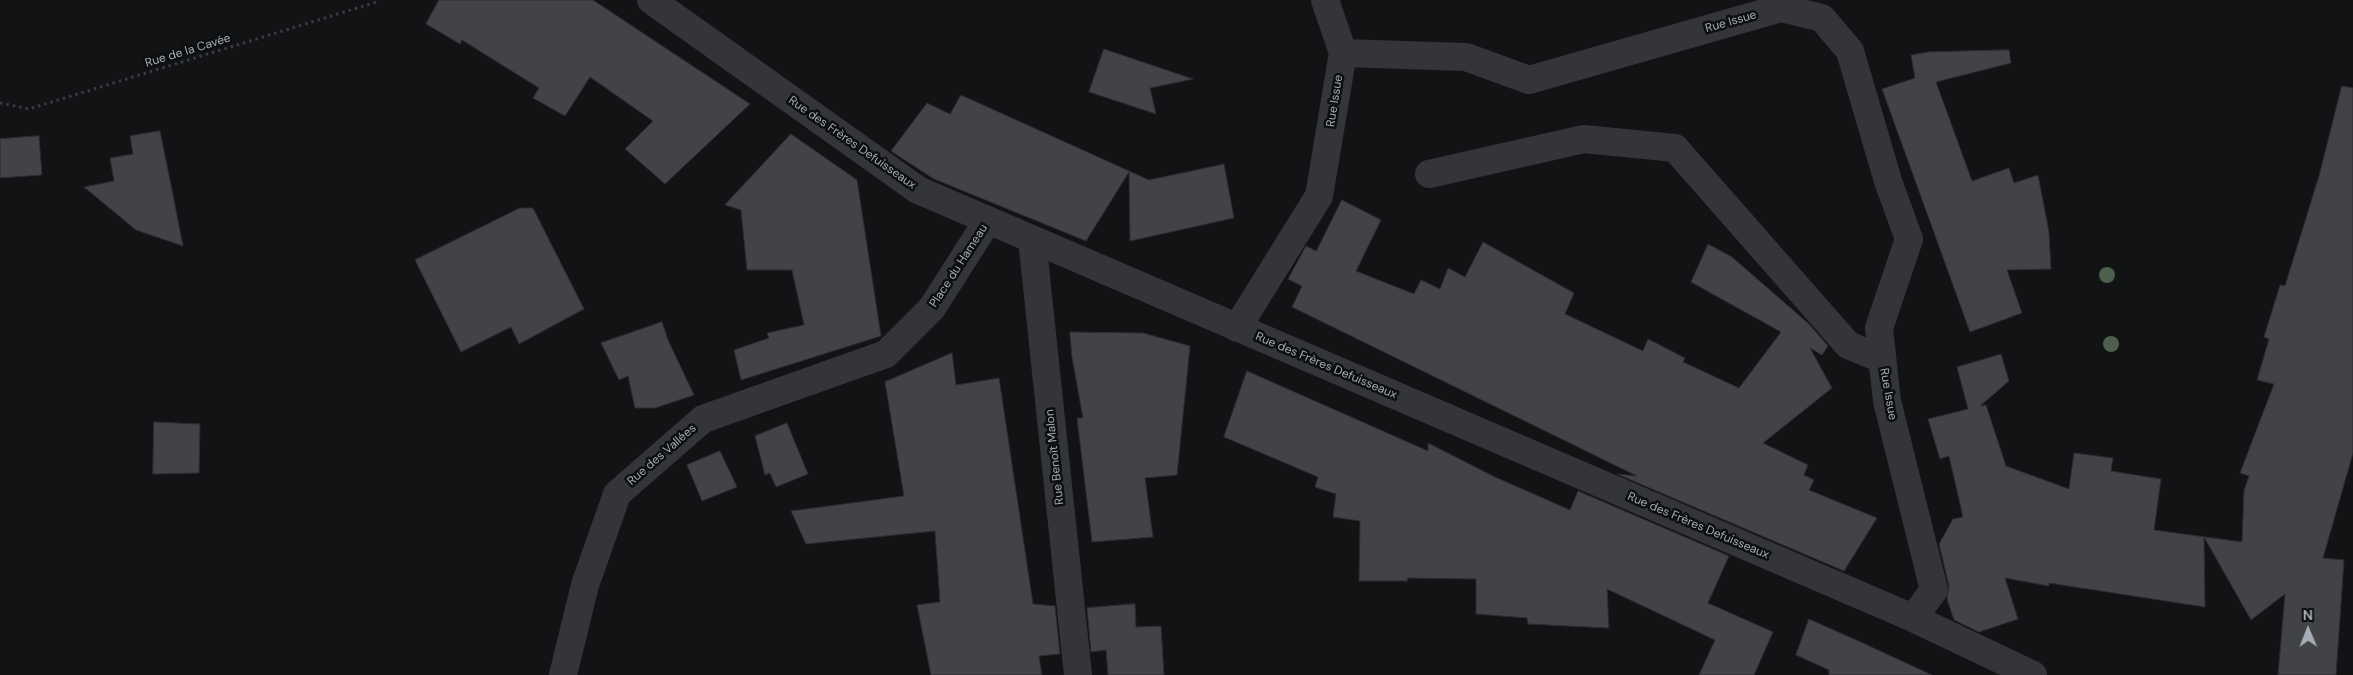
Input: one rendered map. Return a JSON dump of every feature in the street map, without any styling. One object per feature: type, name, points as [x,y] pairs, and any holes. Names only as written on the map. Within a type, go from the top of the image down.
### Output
[{"type":"street","name":"Rue des Frères Defuisseaux","points":[[651,0],[918,190],[1913,618],[2033,675]]},
{"type":"street","points":[[1325,0],[1343,52]]},
{"type":"street","name":"Rue Issue","points":[[1237,328],[1320,196],[1343,52],[1466,57],[1530,80],[1781,8],[1822,18],[1850,51],[1888,181],[1909,239],[1879,328],[1887,401],[1934,590],[1913,618]]},
{"type":"street","points":[[1429,174],[1584,139],[1676,148],[1848,345],[1882,359]]},
{"type":"street","name":"Place du Hameau","points":[[886,354],[932,308],[988,220]]},
{"type":"street","name":"Rue Benoît Malon","points":[[1032,239],[1078,675]]},
{"type":"street","name":"Rue des Vallées","points":[[563,675],[585,585],[617,494],[703,419],[886,354]]},
{"type":"path","name":"Rue de la Cavée","points":[[0,103],[30,109],[380,1]]},
{"type":"building","points":[[439,0],[593,0],[750,104],[665,184],[625,149],[653,121],[590,77],[565,116],[533,98],[539,88],[462,40],[460,44],[426,24]]},
{"type":"building","points":[[1104,49],[1193,79],[1150,88],[1156,114],[1089,92]]},
{"type":"building","points":[[2009,50],[2011,63],[1936,82],[1972,181],[2009,168],[2014,183],[2038,175],[2049,232],[2051,269],[2007,270],[2022,313],[1970,332],[1882,89],[1915,78],[1911,55],[1928,52]]},
{"type":"building","points":[[2342,86],[2353,88],[2353,453],[2323,558],[2344,560],[2336,675],[2278,675],[2285,594],[2251,620],[2204,537],[2205,607],[2049,583],[2049,586],[2005,578],[2018,619],[1979,632],[1954,620],[1947,599],[1949,586],[1939,544],[1953,519],[1963,517],[1949,456],[1940,459],[1928,419],[1968,409],[1957,367],[2001,354],[2009,381],[1980,406],[1986,405],[2006,466],[2069,489],[2074,453],[2113,458],[2111,471],[2161,479],[2154,530],[2242,542],[2244,491],[2249,476],[2240,473],[2274,384],[2257,380],[2269,339],[2264,337],[2280,285],[2285,286],[2319,176]]},
{"type":"building","points":[[961,95],[1149,180],[1224,164],[1234,218],[1130,241],[1129,172],[1086,241],[934,179],[891,151],[927,103],[950,114]]},
{"type":"building","points":[[160,131],[183,246],[136,230],[84,187],[114,181],[110,158],[133,154],[130,136]]},
{"type":"building","points":[[791,134],[857,180],[881,336],[741,380],[734,350],[769,338],[767,333],[804,325],[792,270],[747,270],[741,210],[725,205]]},
{"type":"building","points":[[39,136],[42,175],[0,178],[0,139]]},
{"type":"building","points":[[1342,200],[1381,220],[1356,271],[1414,294],[1421,280],[1440,289],[1448,268],[1465,277],[1483,242],[1574,293],[1565,314],[1643,351],[1648,339],[1685,358],[1683,362],[1739,388],[1781,332],[1691,282],[1708,244],[1732,257],[1809,324],[1828,346],[1822,355],[1810,348],[1832,388],[1763,443],[1808,465],[1804,475],[1814,480],[1809,490],[1877,518],[1844,571],[1617,474],[1637,476],[1292,307],[1302,286],[1288,279],[1306,246],[1316,251]]},
{"type":"building","points":[[520,208],[533,208],[584,309],[519,344],[511,327],[461,352],[415,260]]},
{"type":"building","points":[[662,322],[668,340],[694,395],[655,408],[635,408],[628,376],[619,380],[601,343]]},
{"type":"building","points":[[1070,332],[1143,333],[1190,346],[1177,475],[1145,478],[1153,537],[1092,542],[1077,418],[1083,418],[1072,357]]},
{"type":"building","points":[[952,353],[956,385],[999,378],[1033,604],[1055,606],[1060,654],[1039,656],[1042,675],[931,675],[917,605],[940,602],[935,531],[806,544],[791,511],[904,496],[885,382]]},
{"type":"building","points":[[1247,371],[1428,451],[1428,443],[1495,477],[1570,510],[1578,491],[1729,556],[1708,603],[1773,632],[1754,675],[1699,675],[1715,640],[1607,589],[1609,628],[1528,624],[1527,618],[1476,614],[1476,579],[1407,578],[1408,581],[1359,581],[1360,521],[1333,517],[1336,494],[1315,487],[1318,477],[1224,437]]},
{"type":"building","points":[[154,422],[200,424],[199,473],[153,474]]},
{"type":"building","points":[[787,423],[808,474],[776,487],[770,473],[765,475],[755,436]]},
{"type":"building","points":[[720,451],[737,487],[702,501],[687,465]]},
{"type":"building","points":[[1135,604],[1136,627],[1161,626],[1164,675],[1108,675],[1106,650],[1091,652],[1087,608]]},
{"type":"building","points":[[1809,619],[1932,675],[1829,675],[1829,670],[1796,655]]}]
